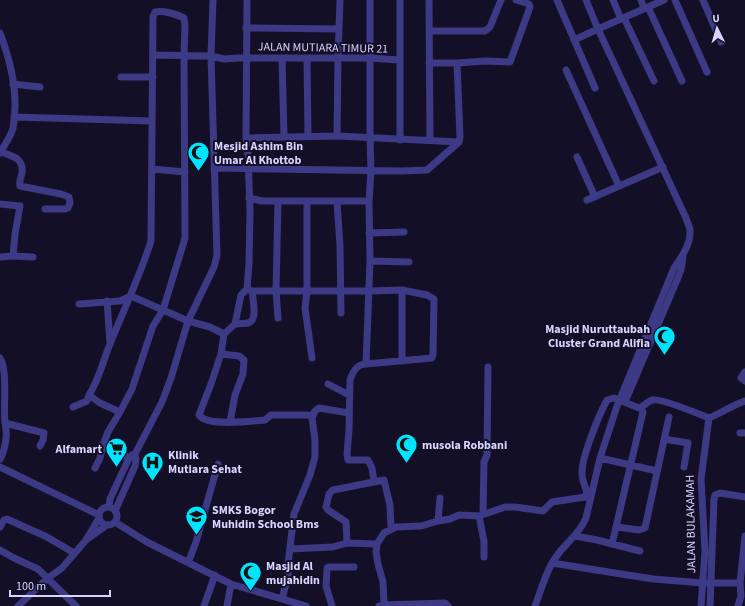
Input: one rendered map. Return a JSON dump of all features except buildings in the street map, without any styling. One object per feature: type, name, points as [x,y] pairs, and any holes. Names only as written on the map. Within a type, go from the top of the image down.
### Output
[{"type":"street","points":[[132,456],[162,402],[188,322],[214,267],[217,255],[211,56],[213,0]]},
{"type":"street","points":[[235,324],[249,323],[255,316],[250,290],[249,264],[249,198],[246,138],[247,0]]},
{"type":"street","points":[[337,136],[340,0]]},
{"type":"street","points":[[366,364],[370,261],[369,201],[371,170],[370,0]]},
{"type":"street","points":[[400,0],[400,140]]},
{"type":"street","points":[[429,0],[430,139]]},
{"type":"street","points":[[430,31],[485,31],[490,27],[501,0]]},
{"type":"street","points":[[429,63],[485,61],[510,62],[530,7],[529,4],[516,0]]},
{"type":"street","points":[[557,0],[595,88]]},
{"type":"street","points":[[535,606],[552,563],[563,547],[582,527],[586,518],[600,458],[622,400],[681,270],[683,255],[689,239],[690,231],[663,167],[598,29],[586,0]]},
{"type":"street","points":[[613,0],[654,81]]},
{"type":"street","points":[[641,0],[682,81]]},
{"type":"street","points":[[574,40],[664,0]]},
{"type":"street","points":[[675,0],[707,72]]},
{"type":"street","points":[[703,0],[721,42]]},
{"type":"street","points":[[72,407],[87,401],[98,377],[110,343],[131,296],[151,241],[153,17],[155,12],[160,11],[179,15],[184,18],[185,25],[185,238],[163,310],[153,326],[134,384],[108,432],[100,458],[95,468]]},
{"type":"street","points":[[246,28],[339,29]]},
{"type":"street","points":[[0,33],[11,67],[14,117],[13,128],[0,152],[15,157],[20,162],[22,169],[19,182],[20,186],[69,197],[70,203],[68,208],[46,209]]},
{"type":"street","name":"JALAN MUTIARA TIMUR 21","points":[[153,55],[211,56],[224,59],[370,58],[399,60]]},
{"type":"street","points":[[282,58],[284,136]]},
{"type":"street","points":[[307,58],[308,136]]},
{"type":"street","points":[[214,168],[402,171],[427,170],[459,142],[457,63]]},
{"type":"street","points":[[566,70],[619,186]]},
{"type":"street","points":[[121,77],[153,77]]},
{"type":"street","points":[[13,84],[40,87]]},
{"type":"street","points":[[14,117],[152,121]]},
{"type":"street","points":[[246,138],[337,136],[400,140],[430,139],[459,142]]},
{"type":"street","points":[[577,157],[595,197]]},
{"type":"street","points":[[587,200],[663,167]]},
{"type":"street","points":[[152,169],[185,172]]},
{"type":"street","points":[[249,198],[262,201],[369,201]]},
{"type":"street","points":[[278,200],[276,291],[278,318]]},
{"type":"street","points":[[337,201],[340,246],[341,313]]},
{"type":"street","points":[[307,202],[307,291],[305,308],[312,358]]},
{"type":"street","points":[[0,204],[20,206],[13,256]]},
{"type":"street","points":[[369,233],[404,232]]},
{"type":"street","points":[[0,257],[34,256]]},
{"type":"street","points":[[370,261],[409,262]]},
{"type":"street","points":[[312,418],[309,415],[271,415],[265,420],[219,422],[200,417],[199,414],[221,354],[224,334],[235,324],[240,295],[250,290],[402,290],[427,295],[434,299],[432,358],[360,364],[352,372],[349,395],[348,460],[368,460],[372,468],[374,482]]},
{"type":"street","points":[[402,290],[402,361]]},
{"type":"street","points":[[79,304],[120,301],[131,296],[188,322],[210,327],[224,334]]},
{"type":"street","points":[[106,301],[110,343]]},
{"type":"street","points":[[221,354],[239,356],[244,360],[230,422]]},
{"type":"street","points":[[0,358],[4,372],[6,438],[4,453],[0,459]]},
{"type":"street","points":[[484,557],[481,515],[484,462],[487,455],[488,367]]},
{"type":"street","points":[[745,372],[741,378],[745,381]]},
{"type":"street","points":[[328,384],[349,395]]},
{"type":"street","points":[[89,395],[100,403],[120,412]]},
{"type":"street","points":[[448,606],[445,603],[382,606],[383,582],[376,556],[377,544],[384,533],[391,529],[405,526],[421,526],[450,519],[459,515],[481,515],[505,507],[543,511],[552,502],[585,497],[587,492],[583,483],[582,471],[590,441],[607,400],[614,398],[622,400],[639,408],[643,407],[649,402],[659,400],[710,418],[738,403],[745,401]]},
{"type":"street","points":[[282,599],[288,576],[294,514],[310,475],[315,457],[316,440],[312,418],[318,408],[349,413]]},
{"type":"street","points":[[612,544],[643,412]]},
{"type":"street","points":[[617,527],[639,530],[645,528],[669,417]]},
{"type":"street","name":"JALAN BULAKAMAH","points":[[701,606],[707,583],[701,479],[710,418]]},
{"type":"street","points":[[5,423],[44,433],[40,446]]},
{"type":"street","points":[[664,439],[688,444],[684,467]]},
{"type":"street","points":[[103,445],[136,459],[135,466],[112,509]]},
{"type":"street","points":[[600,458],[657,472]]},
{"type":"street","points":[[188,561],[196,542],[218,464]]},
{"type":"street","points":[[0,467],[99,516],[102,523],[107,525]]},
{"type":"street","points":[[347,543],[346,522],[326,507],[329,494],[333,490],[384,480],[390,505],[391,529]]},
{"type":"street","points":[[710,606],[707,583],[715,494],[720,493],[745,498]]},
{"type":"street","points":[[438,521],[440,498]]},
{"type":"street","points":[[86,540],[102,510],[112,509]]},
{"type":"street","points":[[18,606],[48,578],[62,568],[86,540],[107,525],[115,522],[117,517],[112,509]]},
{"type":"street","points":[[0,527],[4,520],[7,519],[48,537],[74,553]]},
{"type":"street","points":[[115,522],[147,542],[188,561],[231,584],[306,606]]},
{"type":"street","points":[[575,536],[598,540],[640,551]]},
{"type":"street","points":[[738,606],[743,596],[740,583],[745,536]]},
{"type":"street","points":[[290,549],[333,548],[347,543],[377,544]]},
{"type":"street","points":[[0,550],[38,569],[76,606]]},
{"type":"street","points":[[552,563],[653,579],[707,583],[740,583]]},
{"type":"street","points":[[332,606],[326,586],[327,568],[329,566],[354,567]]},
{"type":"street","points":[[204,606],[215,575]]},
{"type":"street","points":[[226,606],[231,584]]},
{"type":"place","name":"Mesjid Ashim Bin Umar Al Khottob","points":[[199,172]]},
{"type":"place","name":"Masjid Nuruttaubah Cluster Grand Alifia","points":[[665,356]]},
{"type":"place","name":"musola Robbani","points":[[406,464]]},
{"type":"place","name":"Alfamart","points":[[117,468]]},
{"type":"place","name":"Klinik Mutiara Sehat","points":[[152,482]]},
{"type":"place","name":"SMKS Bogor Muhidin School Bms","points":[[196,536]]},
{"type":"place","name":"Masjid Al mujahidin","points":[[250,592]]}]
